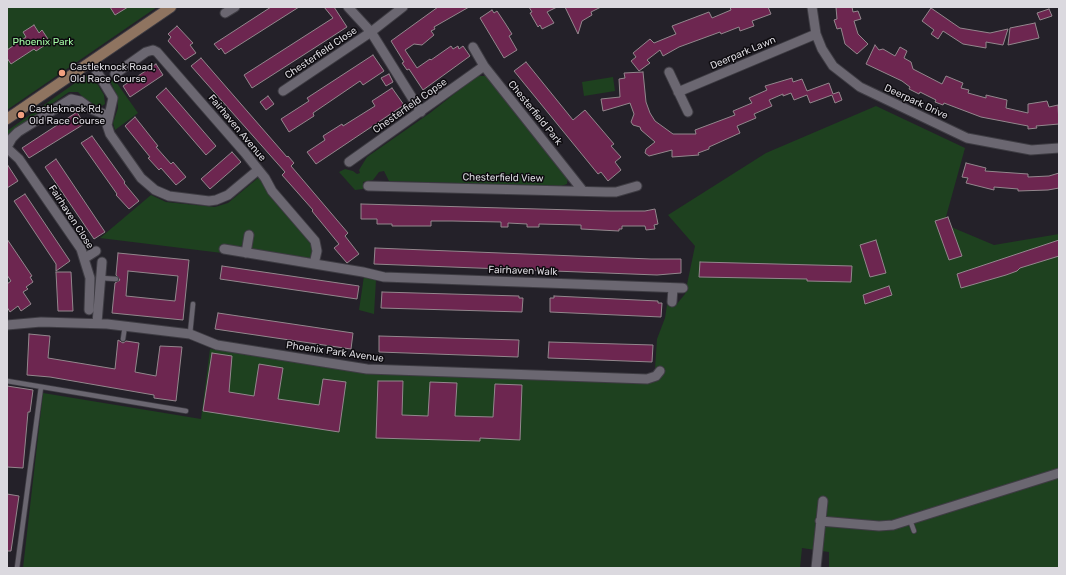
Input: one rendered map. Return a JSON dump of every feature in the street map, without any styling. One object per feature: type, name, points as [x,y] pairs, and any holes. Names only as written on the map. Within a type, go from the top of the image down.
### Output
[{"type":"main road","points":[[7,119],[171,7]]},
{"type":"street","points":[[348,7],[371,32],[421,112]]},
{"type":"street","name":"Chesterfield Close","points":[[283,91],[371,32],[403,7]]},
{"type":"street","name":"Deerpark Drive","points":[[812,7],[816,34],[833,66],[860,87],[967,138],[1031,150],[1059,148]]},
{"type":"street","name":"Deerpark Lawn","points":[[678,92],[816,34]]},
{"type":"street","name":"Chesterfield Park","points":[[473,47],[484,66],[583,190]]},
{"type":"street","name":"Fairhaven Avenue","points":[[114,74],[146,52],[152,50],[157,52],[258,170],[272,191],[315,241],[317,252],[314,264]]},
{"type":"street","points":[[91,62],[113,98],[107,125],[110,134],[141,178],[162,195],[209,201],[216,200],[228,195],[258,170]]},
{"type":"street","name":"Chesterfield Copse","points":[[348,162],[421,112],[484,66]]},
{"type":"street","points":[[669,72],[688,112]]},
{"type":"street","points":[[7,147],[12,138],[18,132],[71,99],[80,101],[91,109],[109,116]]},
{"type":"street","name":"Fairhaven Close","points":[[7,147],[19,159],[81,249],[90,278],[88,310]]},
{"type":"street","name":"Chesterfield View","points":[[368,186],[583,190],[616,192],[637,186]]},
{"type":"street","points":[[246,252],[249,235]]},
{"type":"street","points":[[224,249],[314,264]]},
{"type":"street","points":[[85,258],[96,251]]},
{"type":"street","points":[[97,322],[102,262]]},
{"type":"street","name":"Fairhaven Walk","points":[[314,264],[384,277],[683,288]]},
{"type":"street","points":[[672,302],[673,288]]},
{"type":"street","name":"Phoenix Park Avenue","points":[[7,325],[41,322],[97,322],[190,334],[217,345],[367,369],[648,379],[656,376],[660,371]]},
{"type":"street","points":[[820,521],[879,526],[893,525],[1059,473]]},
{"type":"street","points":[[816,568],[820,521],[824,501]]},
{"type":"lane","points":[[100,278],[116,280]]},
{"type":"lane","points":[[190,334],[193,304]]},
{"type":"lane","points":[[124,339],[125,326]]},
{"type":"lane","points":[[7,381],[34,384],[41,387],[186,411]]},
{"type":"lane","points":[[17,568],[41,387]]},
{"type":"lane","points":[[910,520],[914,531]]},
{"type":"green space","name":"Phoenix Park","points":[[7,7],[157,7],[7,110]]},
{"type":"green space","points":[[85,76],[91,77],[98,85],[104,95],[105,104],[100,107],[87,101],[78,92],[69,92],[12,131],[7,138],[7,131]]},
{"type":"green space","points":[[477,76],[486,76],[568,176],[567,184],[561,186],[389,181],[384,171],[379,172],[373,180],[363,182],[363,189],[355,190],[339,172],[345,169],[353,171],[357,174],[360,173],[359,170],[367,157],[430,113]]},
{"type":"green space","points":[[613,77],[615,91],[584,96],[582,82]]},
{"type":"green space","points":[[114,79],[138,113],[115,130],[113,123],[118,108],[117,95],[110,81]]},
{"type":"green space","points":[[876,106],[965,148],[944,224],[994,245],[1059,234],[1059,568],[829,568],[829,552],[802,548],[800,568],[23,568],[43,393],[201,419],[210,349],[367,373],[648,382],[663,372],[655,369],[657,339],[665,318],[667,305],[676,305],[685,294],[695,246],[668,215],[766,153]]},
{"type":"green space","points":[[258,178],[261,179],[312,243],[312,256],[310,258],[256,251],[243,244],[239,248],[226,246],[222,253],[100,238],[151,195],[166,202],[215,207],[228,203]]},
{"type":"green space","points":[[364,276],[376,280],[374,314],[359,310]]},
{"type":"building","points":[[110,7],[128,7],[115,15]]},
{"type":"building","points":[[271,7],[299,7],[225,54],[221,48],[219,50],[214,44]]},
{"type":"building","points":[[324,7],[334,7],[347,27],[252,88],[244,75],[333,18]]},
{"type":"building","points":[[438,7],[469,7],[434,27],[435,29],[431,31],[434,35],[422,45],[414,44],[405,50],[417,68],[451,46],[453,49],[458,46],[459,49],[463,46],[470,56],[423,90],[409,69],[407,70],[402,63],[404,62],[391,41]]},
{"type":"building","points":[[529,7],[557,7],[547,12],[554,23],[542,29],[540,25],[538,27],[530,13],[532,12]]},
{"type":"building","points":[[565,7],[601,7],[591,12],[592,15],[582,21],[578,34]]},
{"type":"building","points":[[730,7],[768,7],[771,14],[752,21],[754,26],[740,31],[739,27],[721,34],[720,32],[679,47],[663,56],[660,50],[647,60],[650,63],[639,71],[631,61],[636,57],[633,53],[650,39],[654,43],[676,34],[672,26],[709,12],[712,18],[731,10]]},
{"type":"building","points":[[836,7],[852,7],[853,12],[858,11],[861,19],[854,21],[858,34],[868,44],[857,54],[845,44],[841,28],[837,29],[834,20],[837,19]]},
{"type":"building","points":[[931,8],[960,28],[990,33],[1008,29],[1003,45],[986,42],[986,48],[963,44],[943,31],[938,39],[931,34],[934,30],[922,21]]},
{"type":"building","points":[[1049,9],[1052,16],[1040,20],[1037,13]]},
{"type":"building","points":[[492,10],[494,13],[497,11],[512,34],[509,36],[517,50],[504,58],[480,18]]},
{"type":"building","points":[[1035,23],[1039,38],[1008,45],[1010,28]]},
{"type":"building","points":[[34,25],[39,33],[42,30],[50,42],[36,51],[34,49],[11,64],[7,58],[7,50],[26,37],[23,32]]},
{"type":"building","points":[[177,26],[193,43],[190,45],[196,53],[185,60],[168,41],[171,37],[168,34]]},
{"type":"building","points":[[875,45],[879,50],[883,49],[895,56],[900,47],[907,51],[904,58],[911,62],[913,69],[942,84],[946,76],[963,83],[961,88],[969,90],[968,93],[986,98],[986,95],[1007,100],[1006,108],[1028,113],[1028,104],[1047,101],[1049,107],[1058,105],[1059,124],[1036,126],[1037,128],[1028,129],[1028,126],[981,117],[944,103],[943,105],[935,102],[936,100],[920,92],[919,94],[909,89],[910,87],[902,81],[866,64]]},
{"type":"building","points":[[373,55],[384,71],[363,85],[360,81],[313,113],[314,116],[289,132],[281,119],[309,101],[307,98]]},
{"type":"building","points":[[201,58],[287,157],[288,156],[294,163],[291,166],[348,233],[345,236],[359,254],[347,263],[334,248],[339,244],[312,211],[313,210],[282,175],[285,172],[191,66]]},
{"type":"building","points":[[526,62],[573,120],[585,110],[614,144],[611,146],[621,157],[615,162],[621,170],[608,181],[601,172],[598,174],[514,71]]},
{"type":"building","points":[[156,64],[163,75],[130,97],[123,86]]},
{"type":"building","points":[[643,72],[646,102],[650,113],[655,121],[673,134],[696,134],[695,130],[735,115],[733,111],[752,103],[749,98],[767,90],[765,86],[792,78],[793,82],[802,79],[807,91],[829,83],[833,94],[839,92],[842,100],[835,103],[832,95],[810,103],[807,95],[794,100],[791,93],[783,96],[783,94],[769,100],[772,106],[754,114],[756,118],[737,126],[740,133],[709,147],[709,149],[698,153],[699,155],[672,157],[672,150],[649,156],[645,153],[646,149],[655,142],[641,130],[640,127],[633,125],[631,122],[634,114],[630,103],[603,111],[601,99],[620,97],[619,79],[625,78],[624,73]]},
{"type":"building","points":[[389,74],[393,82],[386,86],[381,78]]},
{"type":"building","points":[[166,88],[216,146],[206,155],[156,97]]},
{"type":"building","points":[[392,88],[404,105],[316,164],[307,152],[325,140],[323,136],[342,124],[343,126],[375,106],[372,101]]},
{"type":"building","points":[[268,96],[274,104],[266,110],[260,102]]},
{"type":"building","points":[[77,112],[84,124],[29,158],[22,148]]},
{"type":"building","points":[[135,117],[158,146],[156,147],[171,164],[173,162],[186,177],[176,185],[161,168],[159,170],[148,158],[150,157],[125,126]]},
{"type":"building","points":[[92,136],[125,182],[124,183],[139,201],[129,209],[116,195],[117,194],[81,143]]},
{"type":"building","points":[[232,152],[241,162],[210,189],[201,179]]},
{"type":"building","points":[[56,159],[105,232],[94,239],[45,167]]},
{"type":"building","points":[[966,163],[986,168],[985,171],[1028,174],[1028,177],[1049,176],[1059,173],[1059,188],[1018,191],[1018,189],[994,187],[994,190],[966,183],[968,178],[962,177]]},
{"type":"building","points":[[7,164],[18,181],[7,188]]},
{"type":"building","points":[[25,194],[70,261],[56,271],[56,264],[14,201]]},
{"type":"building","points":[[361,204],[610,211],[645,211],[655,209],[658,224],[654,225],[655,229],[646,230],[645,226],[622,226],[622,229],[619,229],[619,231],[581,229],[581,225],[539,224],[539,227],[527,227],[527,224],[508,223],[508,227],[501,227],[501,222],[431,221],[431,226],[392,226],[392,224],[377,224],[377,219],[361,219]]},
{"type":"building","points":[[948,217],[962,256],[949,260],[935,221]]},
{"type":"building","points":[[7,239],[32,276],[30,277],[33,282],[26,287],[28,289],[23,292],[31,304],[21,311],[18,306],[10,312],[7,307],[7,284],[11,281],[7,275]]},
{"type":"building","points":[[876,240],[886,273],[870,277],[860,245]]},
{"type":"building","points":[[1059,240],[1059,256],[1020,268],[1017,271],[1006,275],[961,288],[957,274]]},
{"type":"building","points":[[375,248],[681,259],[681,273],[657,275],[374,264]]},
{"type":"building","points":[[118,253],[189,260],[183,320],[112,313],[115,283],[120,280],[116,275]],"holes":[[[128,271],[178,276],[175,301],[126,296]]]},
{"type":"building","points":[[700,262],[852,266],[851,282],[807,281],[807,279],[699,277]]},
{"type":"building","points":[[222,266],[359,286],[357,299],[220,279]]},
{"type":"building","points":[[56,272],[71,272],[73,311],[58,311]]},
{"type":"building","points":[[889,286],[892,295],[865,304],[863,295]]},
{"type":"building","points":[[382,292],[519,296],[519,298],[523,298],[522,312],[381,308]]},
{"type":"building","points":[[554,296],[658,301],[658,303],[662,303],[661,317],[550,312],[550,298],[554,298]]},
{"type":"building","points":[[218,313],[353,333],[351,349],[215,329]]},
{"type":"building","points":[[29,334],[50,336],[48,358],[115,369],[118,340],[123,343],[126,341],[139,343],[135,372],[156,376],[160,346],[182,347],[176,401],[154,398],[154,395],[50,377],[27,375]]},
{"type":"building","points":[[379,336],[519,340],[518,357],[379,352]]},
{"type":"building","points":[[549,342],[653,345],[652,362],[548,358]]},
{"type":"building","points":[[212,353],[232,356],[229,392],[254,396],[259,364],[283,368],[278,399],[319,405],[323,379],[346,382],[339,432],[203,411]]},
{"type":"building","points":[[378,381],[403,381],[402,415],[428,416],[430,382],[457,383],[455,416],[493,417],[495,384],[522,385],[520,440],[480,438],[480,441],[376,438]]},
{"type":"building","points":[[7,386],[33,390],[30,412],[28,412],[23,468],[7,467]]},
{"type":"building","points":[[7,494],[19,496],[11,551],[7,551]]},
{"type":"place","name":"Castleknock Road, Old Race Course","points":[[62,73]]},
{"type":"place","name":"Castleknock Rd, Old Race Course","points":[[21,115]]}]
